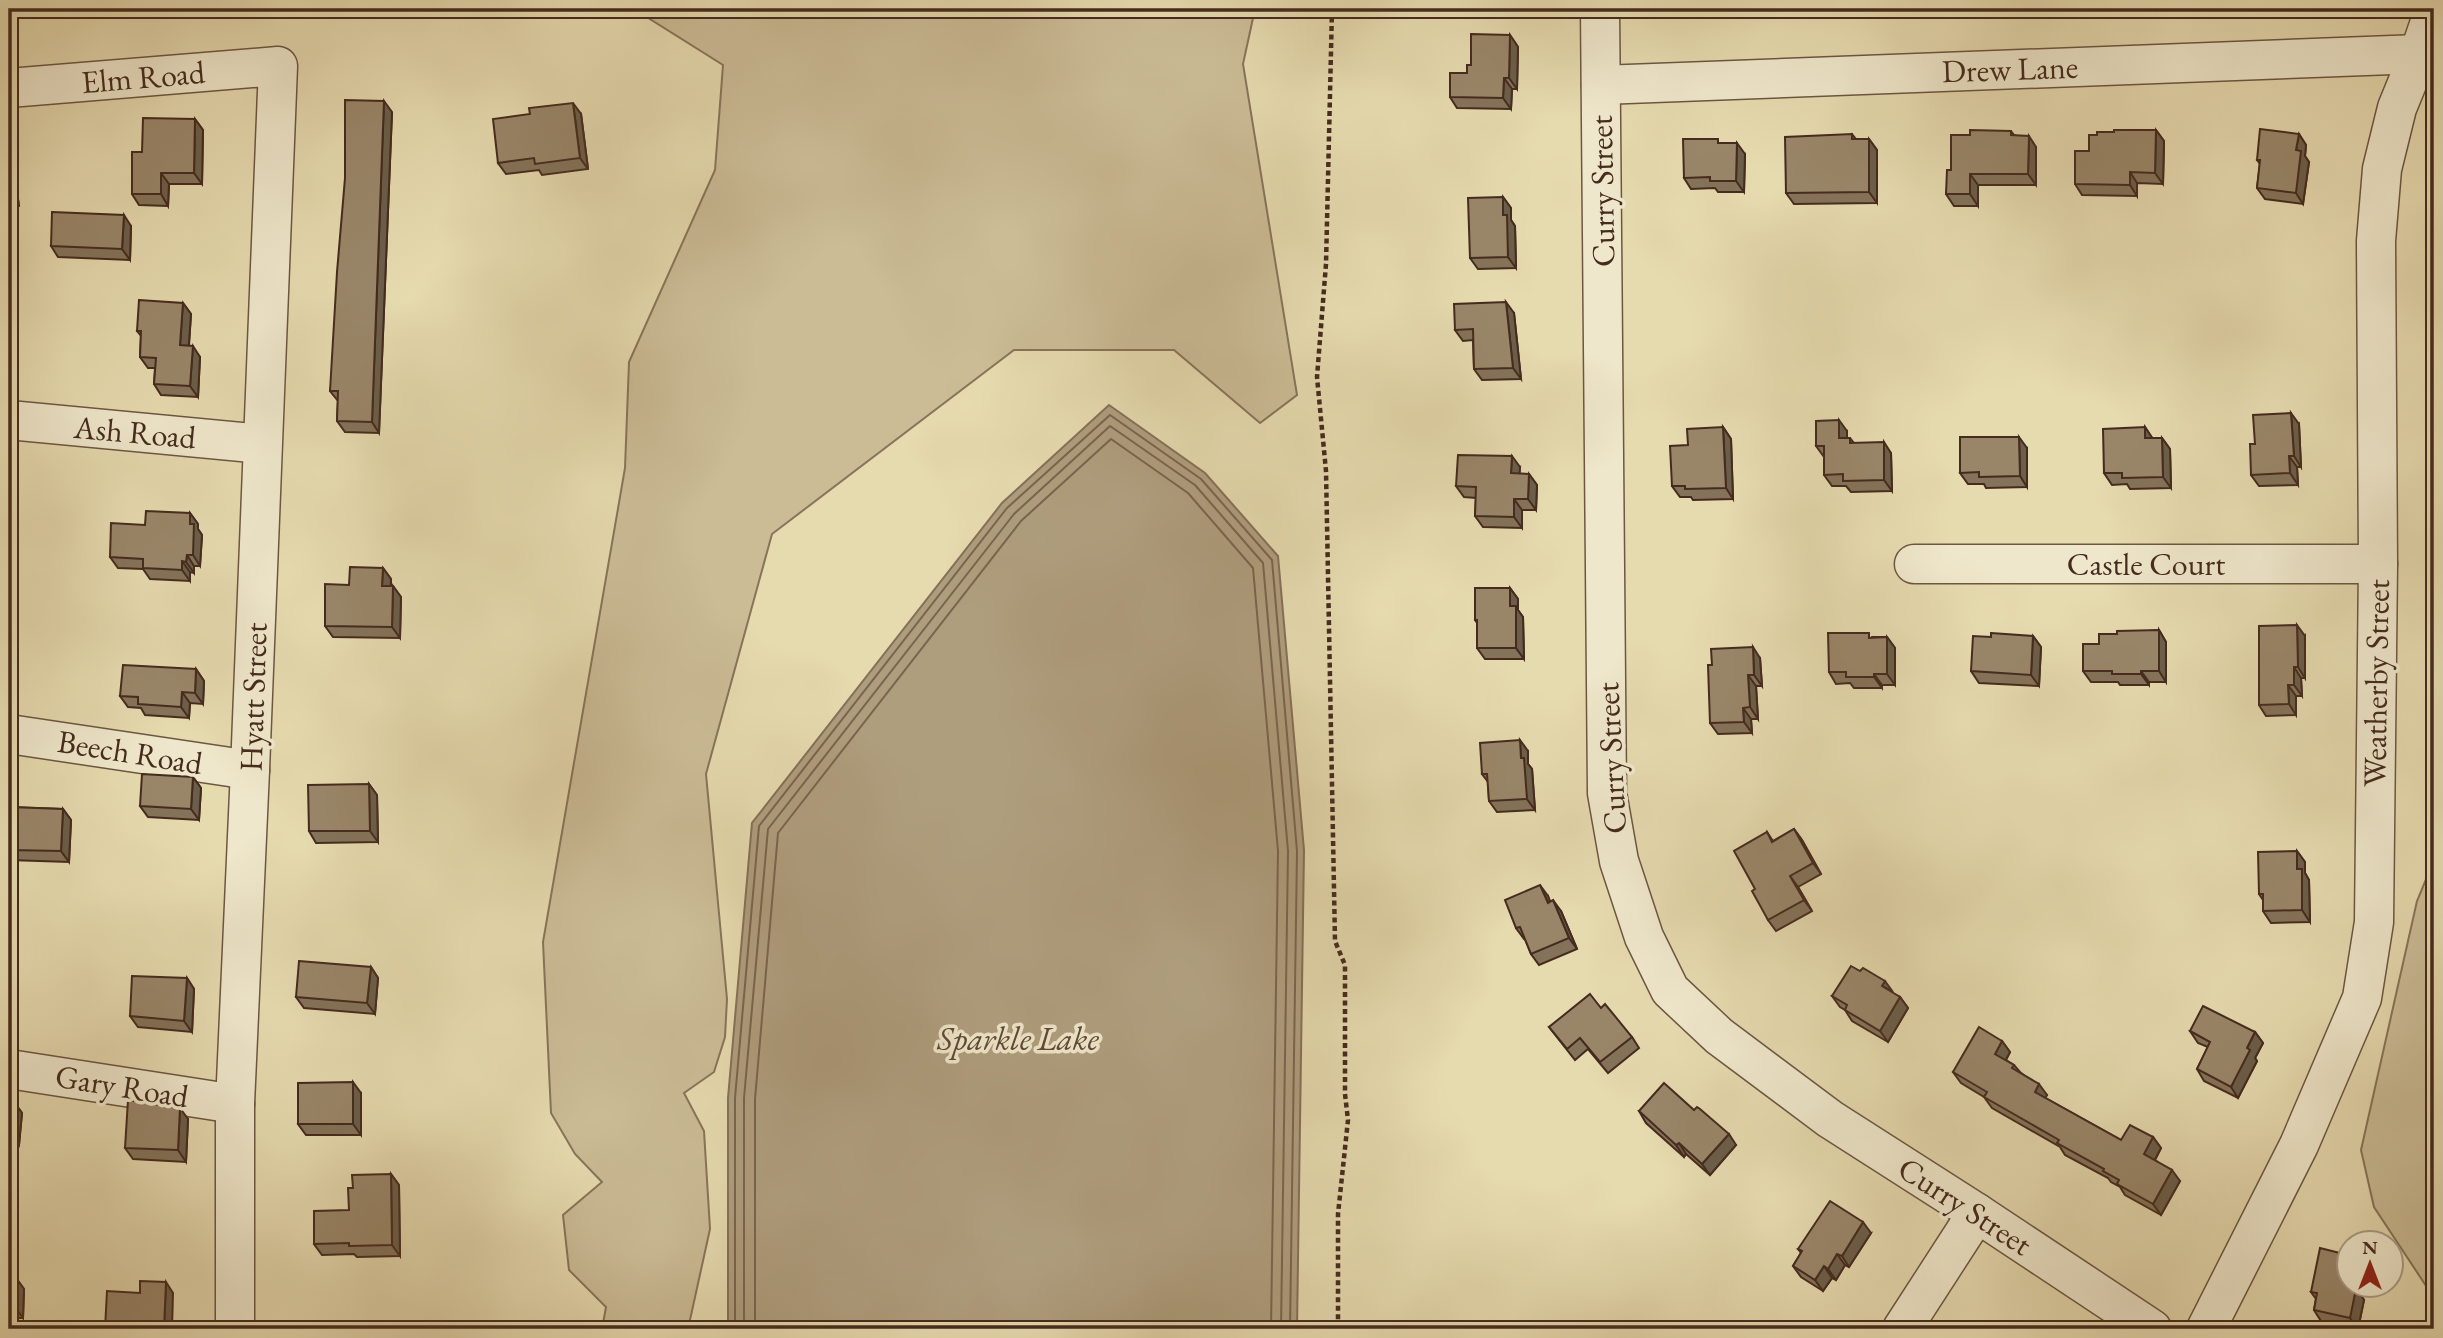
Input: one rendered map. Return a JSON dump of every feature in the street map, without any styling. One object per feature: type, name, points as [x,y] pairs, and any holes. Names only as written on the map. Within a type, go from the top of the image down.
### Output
[{"type":"street","name":"Curry Street","points":[[1600,9],[1607,793],[1619,861],[1644,937],[1670,990],[1719,1035],[1830,1119],[2152,1329]]},
{"type":"street","name":"Weatherby Street","points":[[2206,1329],[2299,1145],[2362,998],[2374,922],[2378,564],[2376,240],[2381,181],[2396,108],[2434,10]]},
{"type":"street","name":"Drew Lane","points":[[1601,85],[2419,54]]},
{"type":"street","name":"Elm Road","points":[[9,88],[278,66]]},
{"type":"street","name":"Hyatt Street","points":[[235,1329],[235,1104],[278,66]]},
{"type":"street","name":"Ash Road","points":[[9,420],[262,444]]},
{"type":"street","name":"Castle Court","points":[[1914,564],[2378,564]]},
{"type":"street","name":"Beech Road","points":[[9,734],[250,770]]},
{"type":"street","name":"Gary Road","points":[[9,1069],[235,1104]]},
{"type":"street","points":[[1902,1329],[1977,1213]]},
{"type":"path","points":[[1332,9],[1326,264],[1317,377],[1326,471],[1335,941],[1345,965],[1345,1094],[1348,1120],[1338,1214],[1338,1329]]},
{"type":"shaded area","points":[[576,9],[1255,9],[1243,64],[1297,395],[1260,423],[1174,350],[1014,350],[772,534],[706,774],[727,999],[725,1037],[714,1072],[684,1093],[704,1131],[710,1229],[688,1329],[602,1329],[606,1307],[569,1270],[563,1215],[602,1182],[575,1154],[551,1113],[543,942],[625,468],[629,362],[715,170],[723,65],[637,11]]},
{"type":"shaded area","points":[[2434,860],[2434,1298],[2404,1252],[2404,1230],[2389,1230],[2374,1207],[2361,1150],[2417,901]]},
{"type":"water","name":"Sparkle Lake","points":[[1109,405],[1205,473],[1278,556],[1304,850],[1297,1329],[728,1329],[728,1098],[752,823],[1002,503]]},
{"type":"building","points":[[1471,34],[1510,35],[1509,78],[1504,78],[1503,98],[1450,97],[1450,73],[1467,73],[1467,65],[1471,65]]},
{"type":"building","points":[[345,100],[384,101],[372,422],[337,421],[338,391],[330,391],[345,178]]},
{"type":"building","points":[[573,103],[580,158],[535,164],[534,158],[498,163],[493,119],[530,114],[529,108]]},
{"type":"building","points":[[143,118],[195,119],[194,173],[161,173],[161,194],[132,194],[132,152],[142,152]]},
{"type":"building","points":[[2260,129],[2299,134],[2296,150],[2301,151],[2296,193],[2257,188]]},
{"type":"building","points":[[1970,130],[2011,131],[2011,135],[2029,136],[2028,174],[1970,174],[1970,194],[1946,194],[1947,170],[1951,170],[1951,135],[1970,135]]},
{"type":"building","points":[[2114,130],[2156,130],[2155,173],[2130,172],[2130,185],[2075,184],[2075,151],[2089,151],[2089,135]]},
{"type":"building","points":[[1852,134],[1852,139],[1869,139],[1869,192],[1786,193],[1785,137]]},
{"type":"building","points":[[1683,139],[1718,139],[1718,143],[1737,143],[1736,181],[1710,181],[1710,177],[1684,178]]},
{"type":"building","points":[[1503,197],[1503,215],[1507,215],[1508,257],[1470,258],[1468,198]]},
{"type":"building","points":[[52,212],[124,215],[122,249],[51,246]]},
{"type":"building","points":[[139,300],[183,303],[180,345],[193,346],[190,386],[154,384],[156,358],[140,357],[141,331],[137,331]]},
{"type":"building","points":[[1506,302],[1513,368],[1474,369],[1473,329],[1455,330],[1454,304]]},
{"type":"building","points":[[2291,413],[2294,456],[2289,456],[2290,473],[2251,475],[2250,444],[2255,444],[2253,415]]},
{"type":"building","points":[[1839,420],[1839,438],[1850,438],[1850,443],[1884,442],[1884,480],[1843,481],[1843,474],[1824,475],[1824,446],[1816,446],[1816,421]]},
{"type":"building","points":[[1723,427],[1726,488],[1685,489],[1685,486],[1672,486],[1670,446],[1688,445],[1687,429]]},
{"type":"building","points":[[2145,427],[2145,438],[2162,438],[2163,477],[2122,478],[2122,473],[2104,473],[2103,429]]},
{"type":"building","points":[[1960,437],[2019,437],[2020,476],[1979,477],[1979,472],[1960,473]]},
{"type":"building","points":[[1458,455],[1512,456],[1511,473],[1529,474],[1528,499],[1514,499],[1514,517],[1475,516],[1476,487],[1456,486]]},
{"type":"building","points":[[146,511],[190,513],[190,524],[194,524],[193,555],[187,555],[186,562],[182,561],[182,570],[143,568],[143,559],[110,557],[111,523],[145,525]]},
{"type":"building","points":[[350,567],[383,568],[382,586],[393,586],[392,627],[325,626],[325,584],[349,585]]},
{"type":"building","points":[[1475,588],[1510,588],[1510,606],[1516,606],[1516,648],[1477,648]]},
{"type":"building","points":[[2297,625],[2298,667],[2294,667],[2294,685],[2288,685],[2289,704],[2259,705],[2259,626]]},
{"type":"building","points":[[2159,630],[2159,671],[2112,674],[2112,671],[2083,671],[2083,644],[2099,644],[2099,634]]},
{"type":"building","points":[[1828,633],[1869,633],[1869,638],[1887,637],[1887,674],[1846,677],[1846,672],[1829,672]]},
{"type":"building","points":[[1991,633],[2033,636],[2031,675],[1971,671],[1973,636],[1991,637]]},
{"type":"building","points":[[1753,647],[1754,675],[1748,675],[1750,707],[1743,708],[1744,722],[1710,723],[1708,665],[1712,665],[1711,649]]},
{"type":"building","points":[[123,665],[196,669],[195,693],[182,692],[181,707],[138,704],[138,697],[120,696]]},
{"type":"building","points":[[1520,740],[1527,799],[1489,801],[1487,774],[1482,774],[1480,743]]},
{"type":"building","points":[[142,774],[193,777],[191,809],[140,806]]},
{"type":"building","points":[[369,784],[370,831],[309,831],[308,785]]},
{"type":"building","points":[[9,807],[63,809],[61,851],[9,850]]},
{"type":"building","points":[[1794,829],[1813,863],[1790,876],[1804,900],[1768,920],[1734,851],[1767,832],[1772,842]]},
{"type":"building","points":[[2297,851],[2297,869],[2302,869],[2302,910],[2263,911],[2263,894],[2259,894],[2258,852]]},
{"type":"building","points":[[1540,885],[1548,903],[1553,900],[1569,938],[1531,954],[1520,927],[1516,928],[1505,900]]},
{"type":"building","points":[[299,961],[371,967],[367,1003],[296,997]]},
{"type":"building","points":[[1851,966],[1860,971],[1863,968],[1885,981],[1882,986],[1900,997],[1880,1031],[1845,1010],[1847,1005],[1832,996]]},
{"type":"building","points":[[132,976],[187,978],[184,1021],[130,1016]]},
{"type":"building","points":[[1590,994],[1601,1008],[1605,1004],[1632,1037],[1600,1062],[1580,1038],[1567,1049],[1549,1027]]},
{"type":"building","points":[[2203,1006],[2255,1032],[2247,1048],[2250,1050],[2231,1087],[2197,1069],[2210,1042],[2190,1031]]},
{"type":"building","points":[[1979,1027],[2002,1041],[1995,1054],[2039,1084],[2035,1092],[2121,1140],[2130,1125],[2153,1137],[2144,1154],[2172,1170],[2153,1204],[2117,1184],[2119,1180],[2057,1143],[2059,1140],[1984,1097],[1987,1092],[1953,1072]]},
{"type":"building","points":[[353,1082],[353,1124],[298,1124],[298,1083]]},
{"type":"building","points":[[1664,1083],[1694,1110],[1697,1107],[1700,1109],[1729,1134],[1702,1164],[1679,1143],[1676,1145],[1639,1111]]},
{"type":"building","points":[[128,1100],[180,1108],[178,1150],[125,1148]]},
{"type":"building","points":[[9,1102],[14,1102],[12,1134],[9,1134]]},
{"type":"building","points":[[391,1174],[392,1245],[314,1244],[314,1211],[349,1210],[348,1188],[353,1188],[352,1175]]},
{"type":"building","points":[[1830,1201],[1863,1222],[1842,1256],[1837,1254],[1828,1269],[1824,1266],[1815,1280],[1793,1266],[1802,1251],[1798,1249]]},
{"type":"building","points":[[2320,1248],[2334,1252],[2334,1300],[2354,1300],[2350,1318],[2314,1310],[2317,1293],[2311,1292]]},
{"type":"building","points":[[9,1277],[16,1278],[15,1307],[9,1307]]},
{"type":"building","points":[[140,1281],[166,1282],[164,1329],[105,1329],[107,1291],[140,1293]]}]
